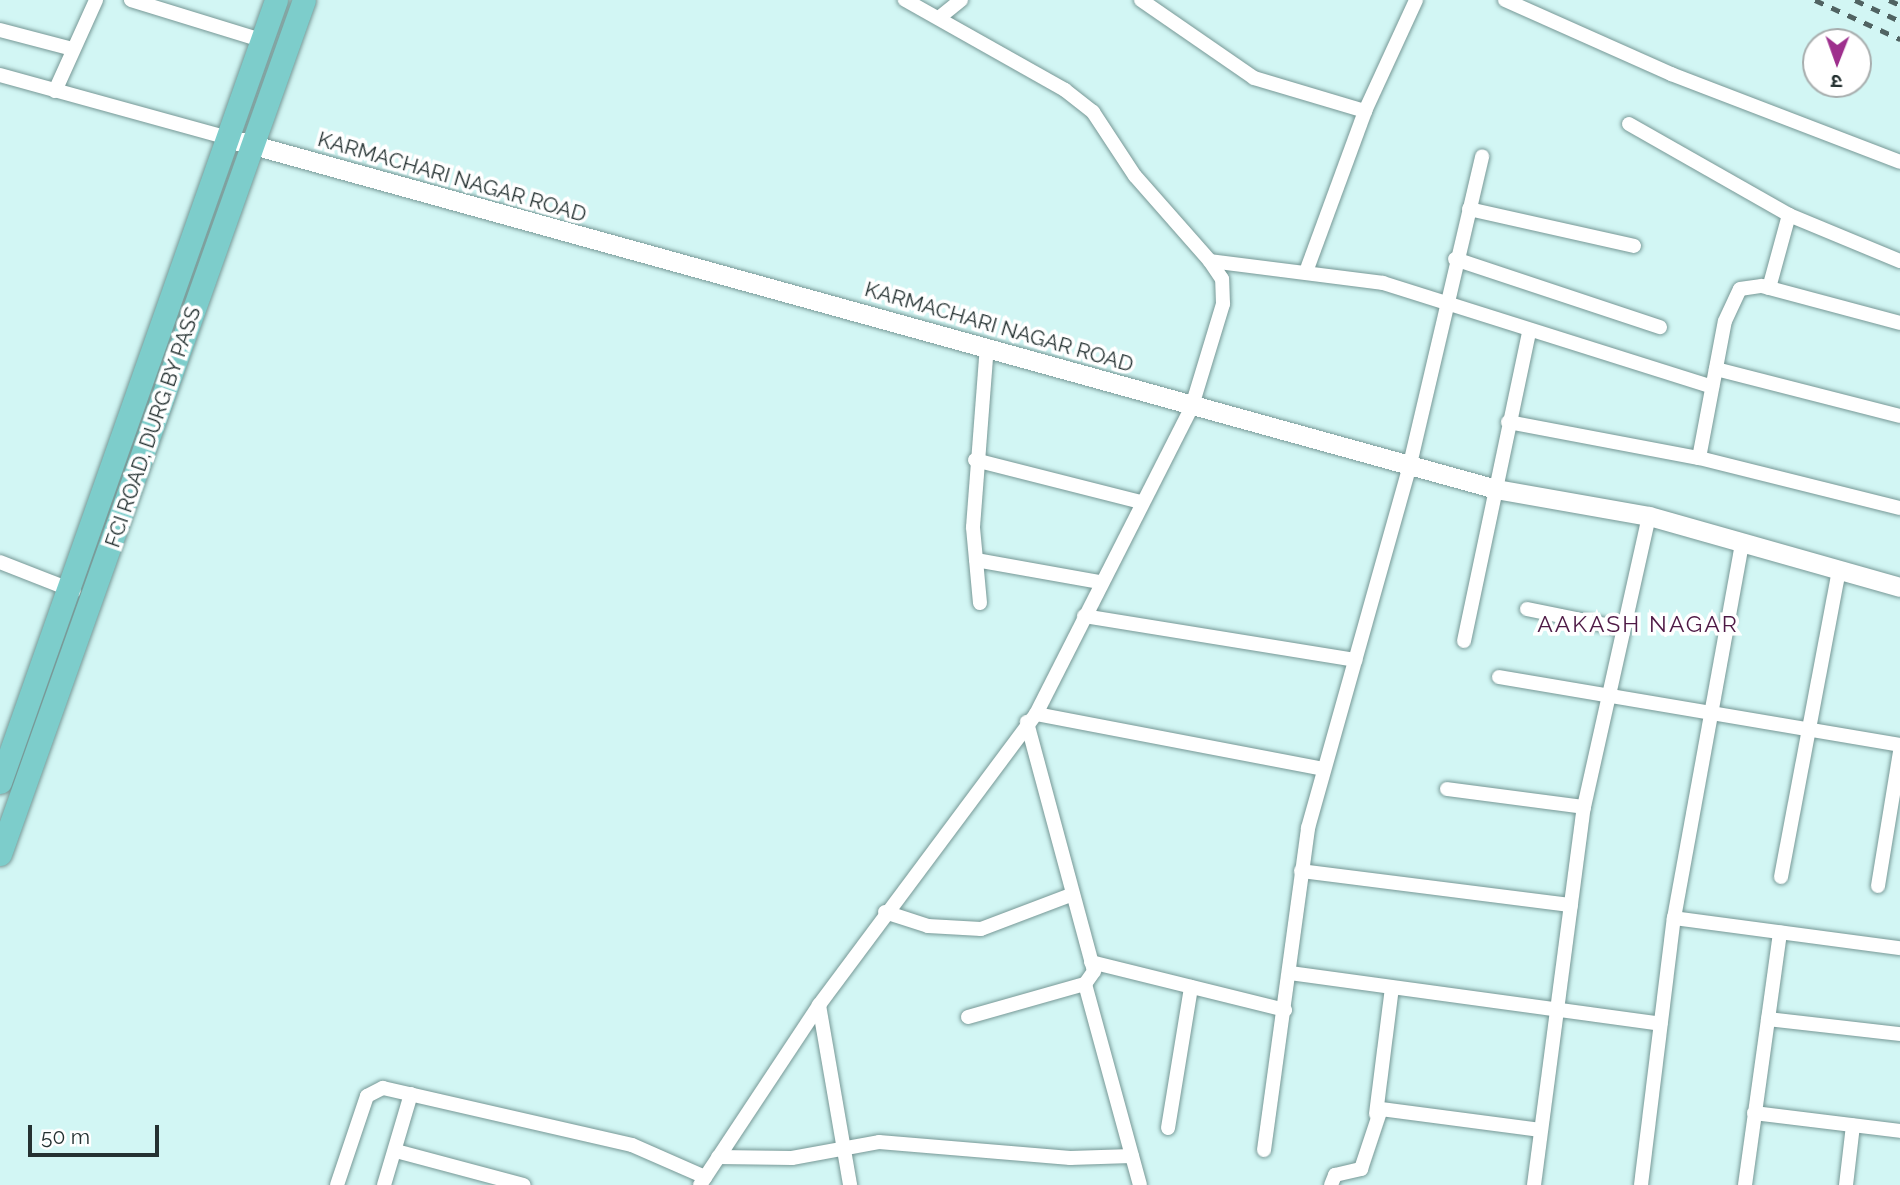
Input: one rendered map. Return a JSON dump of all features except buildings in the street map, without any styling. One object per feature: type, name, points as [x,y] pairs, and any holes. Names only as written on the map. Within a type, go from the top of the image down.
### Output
[{"type":"main road","name":"FCI ROAD, DURG BY PASS","points":[[0,854],[94,600],[239,141],[261,40],[276,0]]},
{"type":"main road","name":"FCI ROAD, DURG BY PASS","points":[[0,782],[68,589],[239,141],[304,0]]},
{"type":"street","points":[[55,90],[96,0]]},
{"type":"street","points":[[131,0],[261,40]]},
{"type":"street","points":[[337,1185],[370,1091],[411,1094],[632,1144],[703,1181],[819,1005],[885,912],[1032,718],[1192,406],[1223,304],[1222,279],[1210,261],[1135,176],[1093,112],[940,17],[930,4],[905,0]]},
{"type":"street","points":[[940,17],[961,0]]},
{"type":"street","points":[[1141,0],[1254,78],[1365,111]]},
{"type":"street","points":[[1307,269],[1365,111],[1416,0]]},
{"type":"street","points":[[1505,0],[1671,74],[1900,162]]},
{"type":"street","points":[[0,30],[73,49]]},
{"type":"street","points":[[0,75],[239,141]]},
{"type":"street","points":[[1629,124],[1789,215],[1900,261]]},
{"type":"street","name":"KARMACHARI NAGAR ROAD","points":[[239,141],[1496,489],[1649,516],[1900,587]]},
{"type":"street","points":[[1264,1150],[1290,973],[1301,871],[1323,769],[1410,464],[1445,300],[1482,156]]},
{"type":"street","points":[[1469,209],[1634,246]]},
{"type":"street","points":[[1769,288],[1789,215]]},
{"type":"street","points":[[1455,259],[1660,327]]},
{"type":"street","points":[[1210,261],[1307,269],[1445,300],[1529,333],[1712,387]]},
{"type":"street","points":[[1699,458],[1733,296],[1749,285],[1900,323]]},
{"type":"street","points":[[1464,641],[1508,422],[1529,333]]},
{"type":"street","points":[[980,603],[976,560],[975,460],[987,347]]},
{"type":"street","points":[[1716,369],[1900,416]]},
{"type":"street","points":[[1508,422],[1699,458],[1900,508]]},
{"type":"street","points":[[975,460],[1141,502]]},
{"type":"street","points":[[1534,1185],[1584,807],[1620,628],[1649,516]]},
{"type":"street","points":[[1641,1185],[1674,918],[1707,712],[1742,542]]},
{"type":"street","points":[[976,560],[1100,582]]},
{"type":"street","points":[[0,562],[94,600]]},
{"type":"street","points":[[1781,877],[1806,729],[1839,569]]},
{"type":"street","points":[[1527,608],[1620,628]]},
{"type":"street","points":[[1084,616],[1355,660]]},
{"type":"street","points":[[1499,677],[1900,745]]},
{"type":"street","points":[[1032,718],[1323,769]]},
{"type":"street","points":[[968,1017],[1085,984],[1092,979],[1091,962],[1032,718]]},
{"type":"street","points":[[1878,886],[1900,752]]},
{"type":"street","points":[[1447,789],[1584,807]]},
{"type":"street","points":[[1301,871],[1572,905]]},
{"type":"street","points":[[885,912],[928,926],[981,929],[1073,894]]},
{"type":"street","points":[[1674,918],[1900,948]]},
{"type":"street","points":[[1745,1185],[1780,932]]},
{"type":"street","points":[[1091,962],[1285,1010]]},
{"type":"street","points":[[1290,973],[1557,1012],[1661,1024]]},
{"type":"street","points":[[1085,984],[1140,1185]]},
{"type":"street","points":[[1168,1128],[1191,987]]},
{"type":"street","points":[[1331,1185],[1335,1175],[1361,1170],[1376,1114],[1392,988]]},
{"type":"street","points":[[819,1005],[840,1148],[850,1185]]},
{"type":"street","points":[[1768,1019],[1900,1034]]},
{"type":"street","points":[[384,1185],[411,1094]]},
{"type":"street","points":[[1376,1114],[1390,1108],[1541,1130]]},
{"type":"street","points":[[1754,1113],[1900,1131]]},
{"type":"street","points":[[1846,1185],[1853,1125]]},
{"type":"street","points":[[718,1157],[772,1160],[879,1142],[1070,1158],[1132,1156]]},
{"type":"street","points":[[396,1151],[524,1185]]},
{"type":"railway","points":[[1815,0],[1900,39]]},
{"type":"railway","points":[[1855,0],[1900,21]]},
{"type":"railway","points":[[1889,0],[1900,5]]},
{"type":"district","name":"AAKASH NAGAR","points":[[1638,624]]}]
